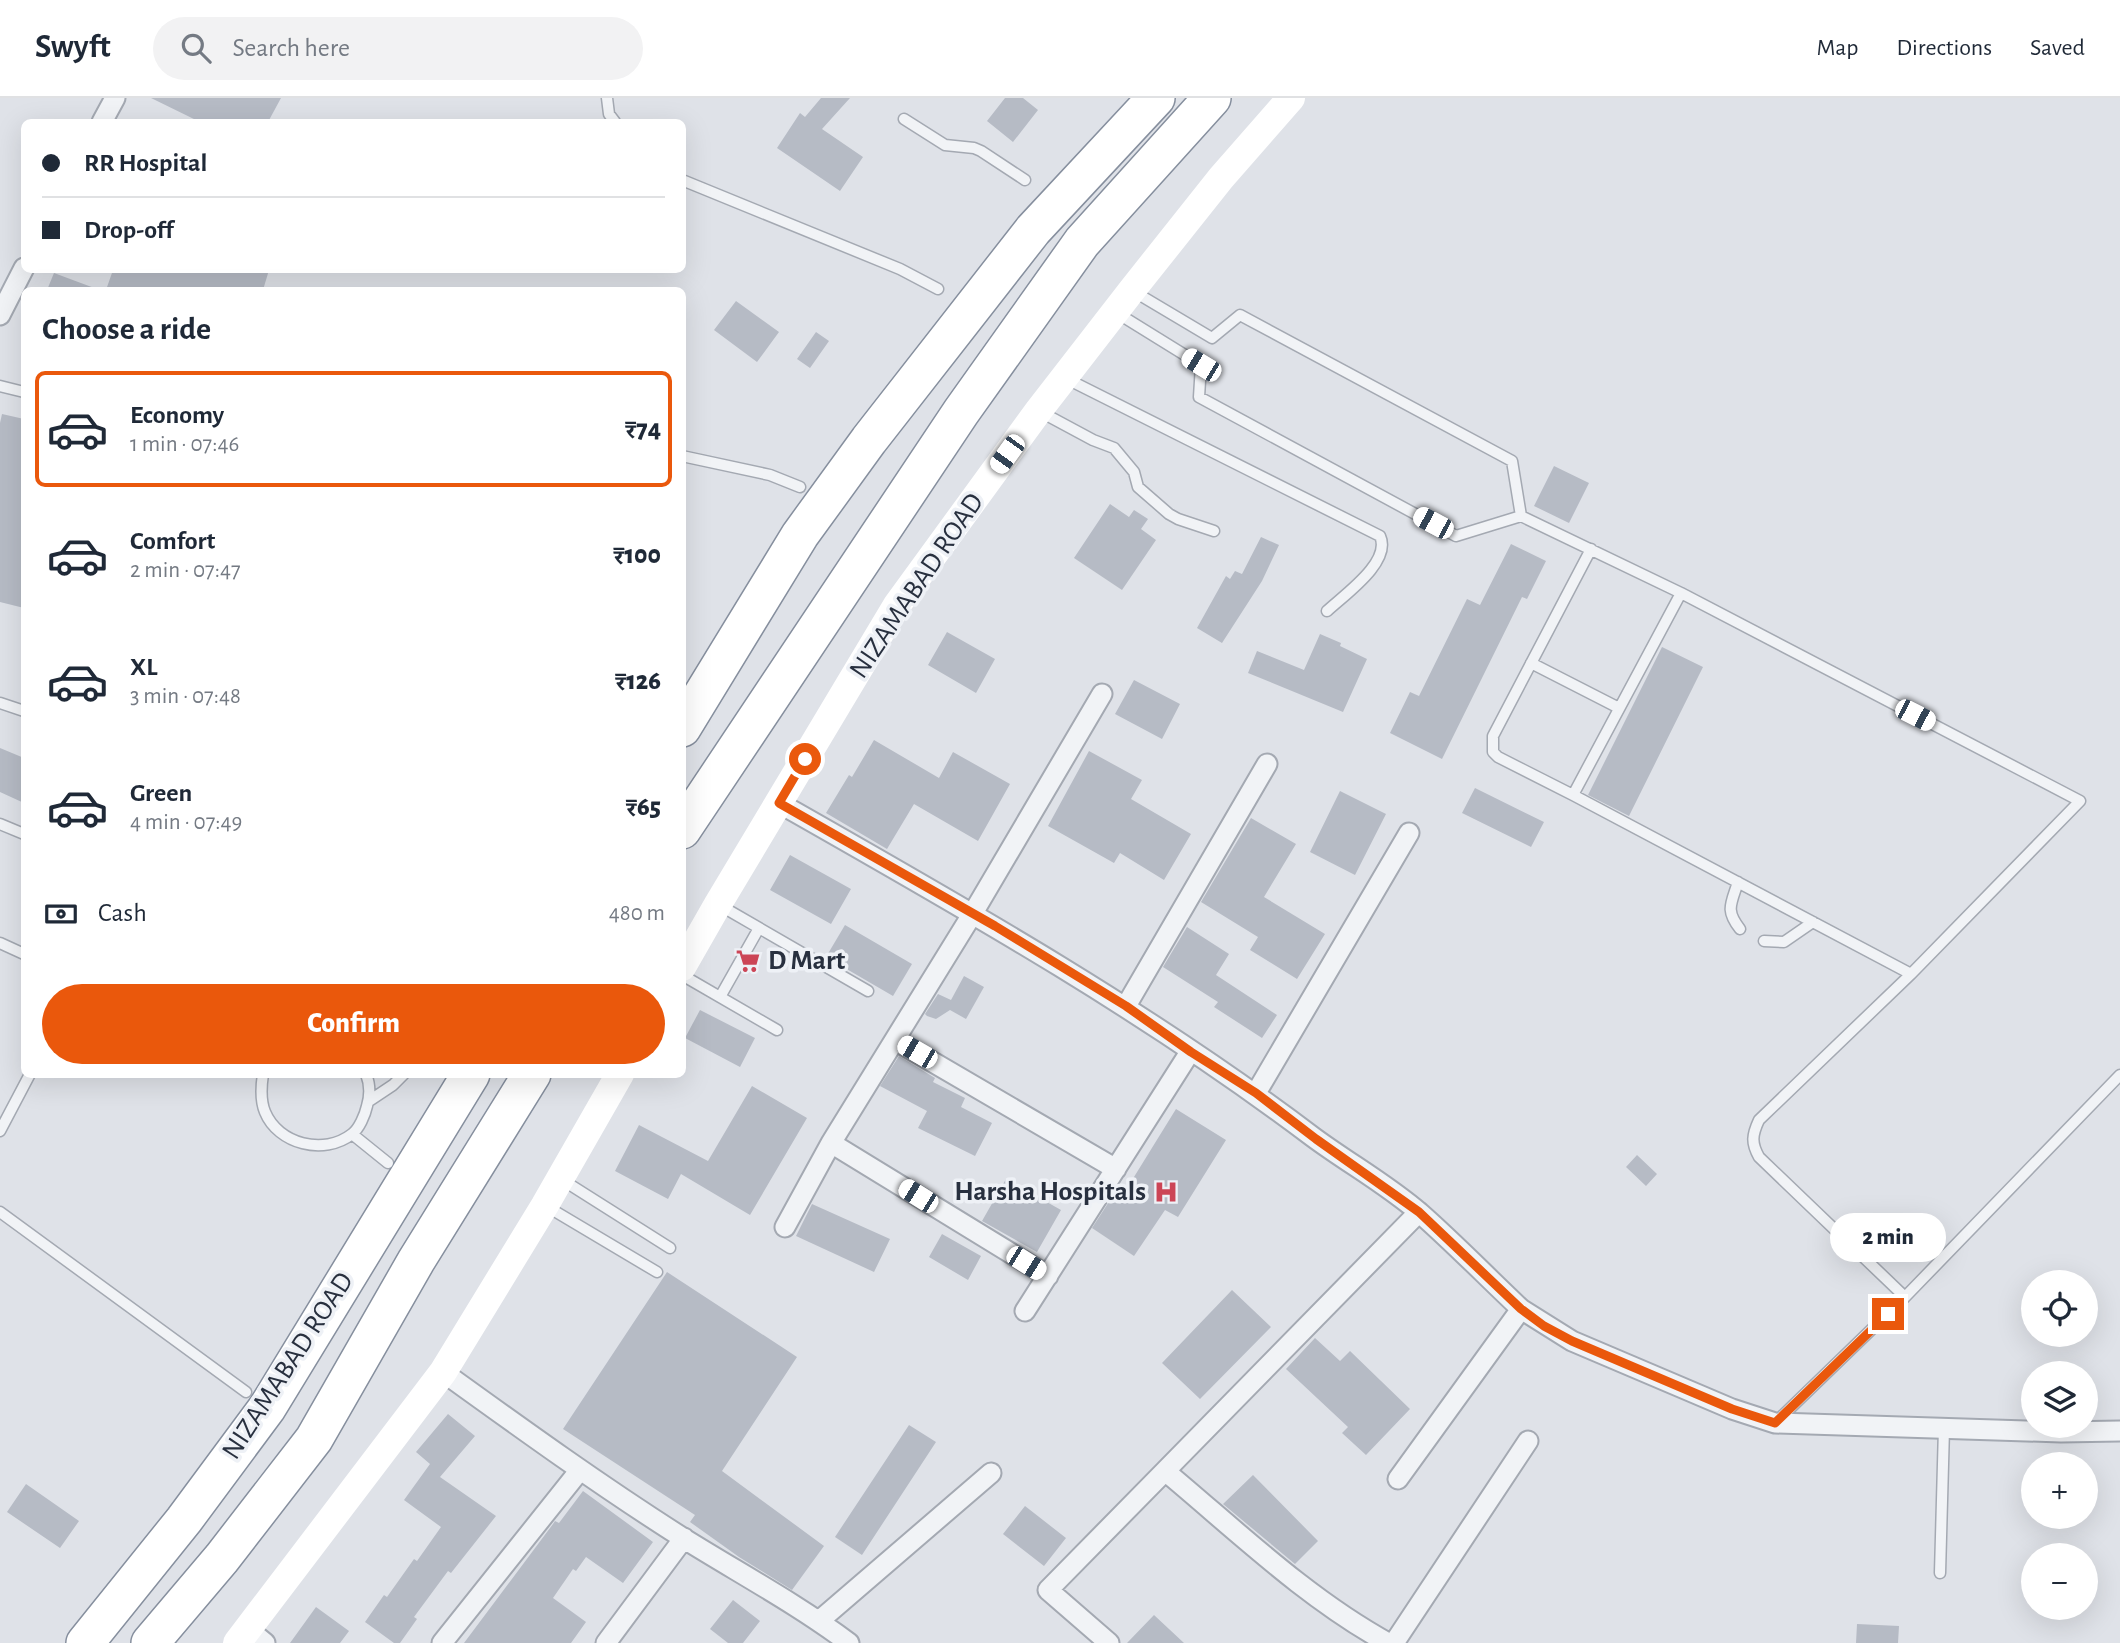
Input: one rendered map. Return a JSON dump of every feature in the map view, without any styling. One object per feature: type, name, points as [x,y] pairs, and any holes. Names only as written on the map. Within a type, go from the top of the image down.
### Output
[{"type":"highway","points":[[686,721],[800,535],[869,440],[1032,230],[1156,98]]},
{"type":"highway","points":[[686,824],[961,412],[1082,242],[1212,98]]},
{"type":"highway","name":"NIZAMABAD ROAD","points":[[85,1643],[184,1520],[244,1438],[256,1400],[468,1078]]},
{"type":"highway","name":"NIZAMABAD ROAD","points":[[150,1643],[222,1558],[314,1439],[416,1261],[530,1078]]},
{"type":"highway","points":[[256,1400],[314,1439]]},
{"type":"highway","points":[[244,1438],[291,1469]]},
{"type":"main road","name":"NIZAMABAD ROAD","points":[[686,960],[897,605],[1039,410],[1123,301],[1221,178],[1290,98]]},
{"type":"main road","points":[[250,1639],[443,1372],[545,1205],[618,1078]]},
{"type":"street","points":[[104,119],[115,98]]},
{"type":"street","points":[[0,315],[21,273]]},
{"type":"street","points":[[785,1227],[831,1143],[973,913],[1102,694]]},
{"type":"street","points":[[1126,1006],[1267,764]]},
{"type":"street","points":[[779,803],[973,913],[1126,1006],[1256,1093],[1419,1212],[1521,1309],[1572,1341],[1732,1409],[1775,1423],[2120,1431]]},
{"type":"street","points":[[1256,1093],[1409,833]]},
{"type":"street","points":[[895,1040],[1116,1169]]},
{"type":"street","points":[[1025,1311],[1191,1052]]},
{"type":"street","points":[[831,1143],[1048,1276]]},
{"type":"street","points":[[1109,1643],[1048,1590],[1419,1212]]},
{"type":"street","points":[[1398,1479],[1521,1309]]},
{"type":"street","points":[[443,1372],[580,1470],[819,1621],[849,1643]]},
{"type":"street","points":[[1394,1643],[1528,1441]]},
{"type":"street","points":[[442,1643],[580,1470]]},
{"type":"street","points":[[1165,1471],[1313,1595],[1388,1643]]},
{"type":"street","points":[[819,1621],[990,1473]]},
{"type":"street","points":[[606,1643],[684,1538]]},
{"type":"lane","points":[[607,98],[609,114],[613,119]]},
{"type":"lane","points":[[904,119],[945,145],[974,148],[1025,180]]},
{"type":"lane","points":[[686,182],[900,269],[938,289]]},
{"type":"lane","points":[[1123,301],[1212,338],[1240,315],[1512,461],[1521,516]]},
{"type":"lane","points":[[1123,301],[1201,365],[1199,397],[1456,536],[1521,516],[1681,593],[2080,801],[1912,974],[1759,1120],[1753,1133],[1753,1146],[1759,1157],[1905,1297]]},
{"type":"lane","points":[[1064,378],[1380,536],[1384,547],[1378,563],[1327,611]]},
{"type":"lane","points":[[0,386],[21,390]]},
{"type":"lane","points":[[1039,410],[1093,440],[1114,448],[1134,472],[1138,487],[1169,514],[1214,531]]},
{"type":"lane","points":[[686,457],[770,475],[800,487]]},
{"type":"lane","points":[[1591,548],[1493,736],[1493,752],[1912,974]]},
{"type":"lane","points":[[1573,795],[1681,593]]},
{"type":"lane","points":[[1531,663],[1619,708]]},
{"type":"lane","points":[[0,703],[21,710]]},
{"type":"lane","points":[[0,824],[21,833]]},
{"type":"lane","points":[[1738,882],[1729,907],[1730,917],[1740,929]]},
{"type":"lane","points":[[718,904],[869,991]]},
{"type":"lane","points":[[1764,940],[1784,942],[1812,922]]},
{"type":"lane","points":[[720,997],[759,928]]},
{"type":"lane","points":[[0,943],[21,953]]},
{"type":"lane","points":[[686,977],[777,1030]]},
{"type":"lane","points":[[1775,1423],[1905,1297],[2120,1075]]},
{"type":"lane","points":[[0,1132],[28,1078]]},
{"type":"lane","points":[[263,1078],[261,1092],[264,1112],[275,1128],[291,1140],[310,1145],[330,1143],[352,1134],[369,1101],[368,1078]]},
{"type":"lane","points":[[369,1101],[400,1078]]},
{"type":"lane","points":[[352,1134],[388,1163]]},
{"type":"lane","points":[[560,1179],[670,1248]]},
{"type":"lane","points":[[545,1205],[657,1272]]},
{"type":"lane","points":[[0,1212],[256,1400]]},
{"type":"lane","points":[[1940,1573],[1944,1428]]},
{"type":"building","points":[[151,98],[281,98],[270,119],[194,119]]},
{"type":"building","points":[[821,98],[850,98],[822,129],[863,157],[840,191],[777,148],[800,113],[805,117]]},
{"type":"building","points":[[1005,98],[1023,98],[1038,110],[1013,142],[987,121]]},
{"type":"building","points":[[54,273],[92,287],[48,287]]},
{"type":"building","points":[[112,273],[268,273],[264,287],[107,287]]},
{"type":"building","points":[[736,301],[779,332],[757,362],[714,330]]},
{"type":"building","points":[[816,332],[829,341],[810,368],[797,359]]},
{"type":"building","points":[[2,414],[21,418],[21,607],[0,602]]},
{"type":"building","points":[[1554,466],[1589,483],[1569,523],[1534,506]]},
{"type":"building","points":[[1110,504],[1129,517],[1134,510],[1148,519],[1141,529],[1156,540],[1122,590],[1074,558]]},
{"type":"building","points":[[1261,537],[1279,545],[1262,581],[1222,643],[1197,628],[1226,576],[1230,579],[1235,571],[1242,574]]},
{"type":"building","points":[[1511,544],[1546,561],[1527,599],[1522,597],[1442,759],[1390,733],[1410,692],[1419,696],[1467,599],[1480,605]]},
{"type":"building","points":[[947,632],[995,659],[976,693],[928,665]]},
{"type":"building","points":[[1320,634],[1367,659],[1343,712],[1248,673],[1257,651],[1304,670]]},
{"type":"building","points":[[1662,647],[1703,667],[1629,816],[1588,795]]},
{"type":"building","points":[[1134,680],[1180,704],[1162,739],[1115,714]]},
{"type":"building","points":[[874,740],[939,778],[953,752],[1010,784],[978,841],[914,804],[887,849],[826,813]]},
{"type":"building","points":[[0,748],[21,757],[21,802],[0,792]]},
{"type":"building","points":[[1089,751],[1142,780],[1131,799],[1191,834],[1164,880],[1120,853],[1114,863],[1048,826]]},
{"type":"building","points":[[1475,788],[1544,822],[1531,847],[1462,813]]},
{"type":"building","points":[[1340,791],[1386,814],[1355,875],[1310,852]]},
{"type":"building","points":[[1251,818],[1296,844],[1264,897],[1325,934],[1297,979],[1250,950],[1258,937],[1201,902]]},
{"type":"building","points":[[790,855],[851,889],[831,924],[770,890]]},
{"type":"building","points":[[845,925],[912,964],[893,996],[826,957]]},
{"type":"building","points":[[1187,927],[1229,954],[1216,975],[1277,1015],[1262,1038],[1214,1007],[1218,1002],[1163,967]]},
{"type":"building","points":[[964,976],[984,987],[966,1019],[950,1010],[936,1019],[927,1016],[925,1014],[938,994],[951,1000]]},
{"type":"building","points":[[700,1010],[755,1038],[740,1067],[686,1036]]},
{"type":"building","points":[[899,1056],[935,1078],[933,1082],[965,1098],[961,1107],[992,1123],[975,1156],[918,1128],[927,1111],[880,1086]]},
{"type":"building","points":[[752,1086],[807,1118],[750,1215],[681,1174],[668,1199],[615,1171],[639,1125],[708,1161]]},
{"type":"building","points":[[1176,1109],[1226,1140],[1178,1217],[1165,1210],[1134,1256],[1092,1228],[1114,1194],[1121,1198]]},
{"type":"building","points":[[1637,1155],[1657,1174],[1646,1186],[1626,1167]]},
{"type":"building","points":[[1006,1179],[1061,1210],[1037,1252],[982,1221]]},
{"type":"building","points":[[812,1204],[890,1239],[874,1272],[796,1236]]},
{"type":"building","points":[[942,1234],[981,1256],[968,1280],[929,1257]]},
{"type":"building","points":[[667,1272],[797,1357],[722,1471],[824,1546],[792,1590],[690,1522],[695,1515],[563,1429]]},
{"type":"building","points":[[1232,1290],[1271,1327],[1200,1399],[1162,1363]]},
{"type":"building","points":[[1315,1338],[1340,1361],[1350,1351],[1410,1409],[1366,1455],[1342,1433],[1348,1427],[1286,1369]]},
{"type":"building","points":[[448,1414],[475,1436],[440,1477],[496,1516],[451,1573],[448,1571],[414,1617],[417,1619],[400,1643],[394,1643],[365,1622],[414,1559],[417,1561],[441,1527],[404,1500],[430,1464],[416,1452]]},
{"type":"building","points":[[909,1425],[936,1442],[862,1555],[835,1537]]},
{"type":"building","points":[[1253,1475],[1318,1541],[1295,1564],[1223,1504]]},
{"type":"building","points":[[26,1484],[79,1521],[60,1548],[7,1512]]},
{"type":"building","points":[[583,1491],[653,1542],[623,1583],[586,1557],[576,1571],[573,1569],[553,1598],[586,1622],[571,1643],[464,1643],[555,1521],[559,1523]]},
{"type":"building","points":[[1025,1506],[1066,1538],[1044,1566],[1003,1534]]},
{"type":"building","points":[[733,1600],[760,1621],[743,1643],[728,1643],[710,1629]]},
{"type":"building","points":[[316,1607],[349,1631],[340,1643],[290,1643]]},
{"type":"building","points":[[1154,1615],[1184,1643],[1127,1643]]},
{"type":"building","points":[[1857,1624],[1899,1626],[1898,1643],[1856,1643]]},
{"type":"place","name":"D Mart","points":[[748,961]]},
{"type":"place","name":"Harsha Hospitals","points":[[1166,1192]]},
{"type":"route","points":[[805,759],[779,803],[995,926],[1126,1006],[1256,1093],[1419,1212],[1521,1309],[1544,1326],[1572,1341],[1732,1409],[1775,1423],[1888,1314]]}]
